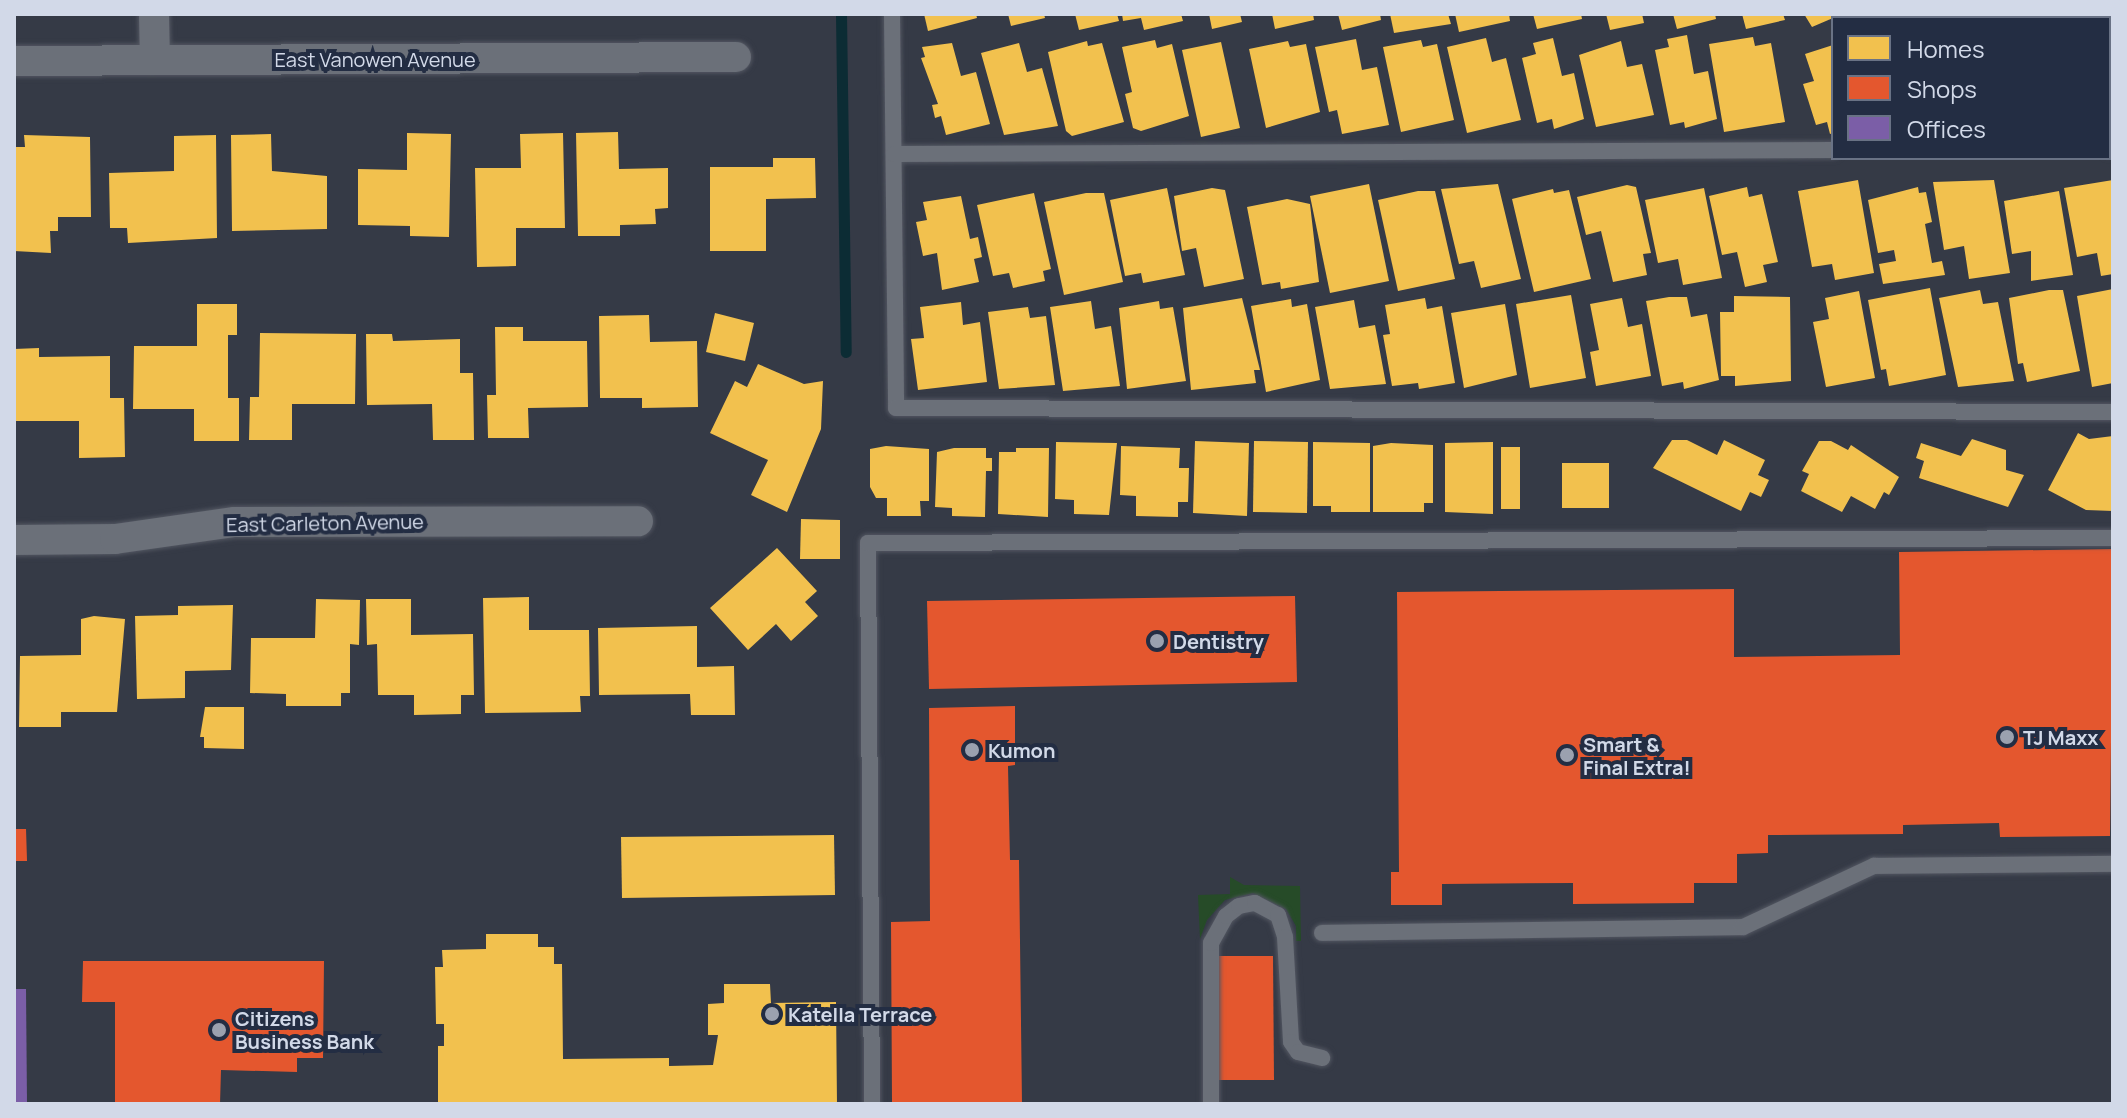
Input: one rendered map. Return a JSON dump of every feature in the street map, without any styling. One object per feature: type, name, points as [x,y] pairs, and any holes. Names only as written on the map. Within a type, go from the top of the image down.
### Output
[{"type":"street","points":[[154,14],[155,60]]},
{"type":"street","name":"East Vanowen Avenue","points":[[14,61],[736,57]]},
{"type":"street","name":"East Carleton Avenue","points":[[14,540],[115,539],[235,522],[638,521]]},
{"type":"lane","points":[[892,14],[896,408],[2113,412]]},
{"type":"lane","points":[[894,154],[1831,150]]},
{"type":"lane","points":[[872,1104],[868,543],[2113,538]]},
{"type":"lane","points":[[1322,933],[1743,927],[1874,866],[2113,864]]},
{"type":"lane","points":[[1211,1104],[1211,943],[1226,916],[1239,906],[1255,903],[1278,915],[1285,937],[1291,1042],[1298,1052],[1322,1058]]},
{"type":"green space","points":[[1230,877],[1244,885],[1300,886],[1301,941],[1296,941],[1296,926],[1286,909],[1253,893],[1225,900],[1207,920],[1200,939],[1198,895],[1230,894]]},
{"type":"building: Homes","points":[[924,14],[976,14],[977,18],[928,31]]},
{"type":"building: Homes","points":[[1008,14],[1044,14],[1045,18],[1011,26]]},
{"type":"building: Homes","points":[[1075,14],[1117,14],[1119,21],[1079,30]]},
{"type":"building: Homes","points":[[1122,14],[1181,14],[1183,21],[1144,30],[1141,18],[1123,21]]},
{"type":"building: Homes","points":[[1209,14],[1240,14],[1242,22],[1212,29]]},
{"type":"building: Homes","points":[[1272,14],[1313,14],[1314,20],[1275,29]]},
{"type":"building: Homes","points":[[1338,14],[1380,14],[1381,20],[1342,30]]},
{"type":"building: Homes","points":[[1390,14],[1448,14],[1451,24],[1394,33]]},
{"type":"building: Homes","points":[[1455,14],[1509,14],[1510,21],[1459,32]]},
{"type":"building: Homes","points":[[1533,14],[1581,14],[1582,19],[1537,29]]},
{"type":"building: Homes","points":[[1606,14],[1642,14],[1644,23],[1610,30]]},
{"type":"building: Homes","points":[[1673,14],[1715,14],[1716,19],[1677,29]]},
{"type":"building: Homes","points":[[1742,14],[1783,14],[1785,20],[1746,29]]},
{"type":"building: Homes","points":[[1804,14],[1865,14],[1831,16],[1831,19],[1812,27]]},
{"type":"building: Homes","points":[[2005,14],[2006,16],[1965,16]]},
{"type":"building: Homes","points":[[2011,14],[2072,14],[2072,16]]},
{"type":"building: Homes","points":[[1687,35],[1694,74],[1708,71],[1717,119],[1685,128],[1684,122],[1670,125],[1655,50],[1669,47],[1667,39]]},
{"type":"building: Homes","points":[[1753,37],[1755,46],[1771,43],[1785,122],[1724,132],[1709,44]]},
{"type":"building: Homes","points":[[1486,38],[1492,62],[1506,58],[1521,120],[1467,133],[1447,47]]},
{"type":"building: Homes","points":[[1553,38],[1562,76],[1574,73],[1584,119],[1554,129],[1552,119],[1537,123],[1522,58],[1536,54],[1533,43]]},
{"type":"building: Homes","points":[[1356,39],[1362,70],[1377,67],[1389,125],[1342,134],[1337,110],[1329,112],[1315,47]]},
{"type":"building: Homes","points":[[1155,40],[1157,48],[1172,44],[1189,116],[1141,131],[1133,128],[1125,94],[1132,92],[1122,47]]},
{"type":"building: Homes","points":[[1421,40],[1423,47],[1437,44],[1454,120],[1401,132],[1383,47]]},
{"type":"building: Homes","points":[[1087,41],[1088,46],[1102,43],[1124,122],[1072,136],[1066,131],[1048,52]]},
{"type":"building: Homes","points":[[1288,41],[1290,47],[1306,44],[1320,112],[1266,128],[1249,49]]},
{"type":"building: Homes","points":[[1621,41],[1627,67],[1642,64],[1654,115],[1596,127],[1579,55]]},
{"type":"building: Homes","points":[[2113,41],[2111,124],[2111,42]]},
{"type":"building: Homes","points":[[1221,42],[1240,128],[1201,137],[1182,50]]},
{"type":"building: Homes","points":[[952,43],[961,76],[976,72],[990,124],[946,135],[941,116],[935,118],[932,105],[938,104],[921,58],[925,57],[922,47]]},
{"type":"building: Homes","points":[[1019,43],[1027,72],[1042,68],[1058,126],[1004,135],[981,53]]},
{"type":"building: Homes","points":[[1831,46],[1830,134],[1827,122],[1816,125],[1803,84],[1814,81],[1805,54]]},
{"type":"building: Homes","points":[[618,132],[619,169],[668,168],[668,208],[655,209],[656,224],[620,225],[620,236],[578,236],[576,133]]},
{"type":"building: Homes","points":[[407,133],[451,134],[449,237],[410,236],[410,226],[358,225],[358,169],[407,170]]},
{"type":"building: Homes","points":[[563,133],[565,228],[516,228],[516,266],[477,267],[475,168],[521,168],[520,134]]},
{"type":"building: Homes","points":[[271,134],[272,171],[327,176],[327,229],[232,231],[231,135]]},
{"type":"building: Homes","points":[[24,135],[90,137],[91,217],[58,217],[58,231],[50,231],[51,253],[14,251],[14,147],[25,147]]},
{"type":"building: Homes","points":[[216,135],[217,238],[128,243],[127,228],[110,228],[109,173],[174,171],[174,136]]},
{"type":"building: Homes","points":[[773,158],[815,158],[816,198],[766,199],[766,251],[710,251],[710,167],[773,167]]},
{"type":"building: Homes","points":[[1858,180],[1874,273],[1835,280],[1832,264],[1812,267],[1798,191]]},
{"type":"building: Homes","points":[[1994,180],[2010,273],[1969,279],[1964,246],[1944,250],[1933,182]]},
{"type":"building: Homes","points":[[2113,180],[2113,274],[2101,276],[2097,253],[2077,257],[2064,188]]},
{"type":"building: Homes","points":[[1369,184],[1389,281],[1330,293],[1310,196]]},
{"type":"building: Homes","points":[[1498,184],[1521,279],[1481,288],[1474,261],[1459,264],[1441,189]]},
{"type":"building: Homes","points":[[1627,185],[1636,187],[1651,253],[1643,254],[1647,275],[1613,282],[1601,231],[1586,235],[1577,197]]},
{"type":"building: Homes","points":[[1747,187],[1749,197],[1762,194],[1778,262],[1763,265],[1767,282],[1745,287],[1737,252],[1722,255],[1709,196]]},
{"type":"building: Homes","points":[[1918,187],[1919,193],[1926,192],[1932,222],[1925,224],[1932,263],[1942,261],[1945,275],[1883,284],[1879,264],[1896,261],[1894,250],[1878,253],[1868,200]]},
{"type":"building: Homes","points":[[1167,188],[1185,275],[1143,283],[1141,273],[1125,276],[1110,200]]},
{"type":"building: Homes","points":[[1212,188],[1225,190],[1244,279],[1204,287],[1196,248],[1182,251],[1174,196]]},
{"type":"building: Homes","points":[[1704,188],[1722,278],[1683,285],[1678,259],[1658,263],[1645,200]]},
{"type":"building: Homes","points":[[1553,189],[1554,193],[1569,190],[1591,279],[1534,292],[1512,199]]},
{"type":"building: Homes","points":[[1418,191],[1435,191],[1455,279],[1398,291],[1378,200]]},
{"type":"building: Homes","points":[[2059,191],[2073,275],[2031,281],[2031,251],[2012,254],[2004,201]]},
{"type":"building: Homes","points":[[1034,193],[1051,269],[1043,271],[1045,281],[1013,288],[1009,273],[993,276],[977,205]]},
{"type":"building: Homes","points":[[1086,193],[1104,193],[1123,282],[1064,295],[1044,202]]},
{"type":"building: Homes","points":[[961,196],[970,239],[978,237],[982,257],[974,259],[979,282],[942,290],[937,253],[923,256],[916,222],[927,220],[923,202]]},
{"type":"building: Homes","points":[[1287,199],[1310,204],[1319,282],[1281,289],[1280,282],[1262,285],[1247,207]]},
{"type":"building: Homes","points":[[1930,288],[1946,375],[1889,386],[1886,369],[1881,370],[1868,300]]},
{"type":"building: Homes","points":[[2113,289],[2113,383],[2092,387],[2077,296]]},
{"type":"building: Homes","points":[[1980,290],[1983,304],[1998,302],[2014,381],[1958,387],[1939,298]]},
{"type":"building: Homes","points":[[2063,290],[2080,371],[2027,382],[2023,363],[2018,364],[2009,298]]},
{"type":"building: Homes","points":[[1859,291],[1875,378],[1826,387],[1813,322],[1829,319],[1825,298]]},
{"type":"building: Homes","points":[[1571,295],[1586,378],[1530,388],[1516,304]]},
{"type":"building: Homes","points":[[1734,296],[1790,297],[1791,381],[1735,386],[1735,376],[1721,376],[1720,312],[1734,312]]},
{"type":"building: Homes","points":[[1687,297],[1691,317],[1707,314],[1719,380],[1684,389],[1683,382],[1662,386],[1646,301]]},
{"type":"building: Homes","points":[[1242,298],[1260,370],[1254,370],[1256,383],[1191,390],[1183,308]]},
{"type":"building: Homes","points":[[1425,298],[1427,309],[1442,306],[1455,383],[1419,389],[1418,383],[1392,386],[1383,335],[1390,334],[1385,305]]},
{"type":"building: Homes","points":[[1622,298],[1628,327],[1642,324],[1651,376],[1596,386],[1590,352],[1599,350],[1590,304]]},
{"type":"building: Homes","points":[[1291,299],[1292,307],[1307,304],[1320,380],[1266,392],[1251,306]]},
{"type":"building: Homes","points":[[1354,300],[1359,328],[1375,325],[1386,384],[1330,389],[1315,307]]},
{"type":"building: Homes","points":[[1091,301],[1095,329],[1111,326],[1120,386],[1063,391],[1050,307]]},
{"type":"building: Homes","points":[[1159,301],[1160,309],[1173,307],[1186,381],[1127,389],[1119,308]]},
{"type":"building: Homes","points":[[961,302],[963,325],[980,322],[987,382],[918,390],[911,339],[924,338],[920,307]]},
{"type":"building: Homes","points":[[197,304],[237,304],[237,335],[228,335],[228,398],[239,398],[239,441],[194,441],[194,409],[133,409],[134,346],[197,346]]},
{"type":"building: Homes","points":[[1505,304],[1517,375],[1464,388],[1451,313]]},
{"type":"building: Homes","points":[[1028,307],[1030,318],[1046,316],[1055,385],[999,389],[988,312]]},
{"type":"building: Homes","points":[[715,313],[754,323],[745,361],[706,352]]},
{"type":"building: Homes","points":[[649,315],[650,342],[697,341],[698,407],[642,408],[642,398],[600,398],[599,316]]},
{"type":"building: Homes","points":[[495,327],[523,327],[523,341],[587,341],[588,407],[528,408],[529,438],[488,438],[487,395],[496,395]]},
{"type":"building: Homes","points":[[260,333],[356,334],[355,404],[292,404],[292,440],[249,440],[250,397],[259,397]]},
{"type":"building: Homes","points":[[366,334],[392,334],[393,341],[460,339],[460,373],[473,373],[474,440],[433,440],[432,404],[367,405]]},
{"type":"building: Homes","points":[[39,348],[39,357],[110,356],[110,398],[124,398],[125,457],[79,458],[79,421],[15,421],[14,349]]},
{"type":"building: Homes","points":[[758,364],[804,384],[823,381],[821,429],[787,512],[751,495],[768,460],[710,433],[735,381],[747,387]]},
{"type":"building: Homes","points":[[2078,433],[2089,439],[2113,436],[2113,511],[2086,510],[2048,490]]},
{"type":"building: Homes","points":[[1972,439],[2006,450],[2006,470],[2024,475],[2008,507],[1919,478],[1924,461],[1916,458],[1921,443],[1961,456]]},
{"type":"building: Homes","points":[[1672,440],[1687,440],[1717,455],[1724,440],[1765,460],[1758,475],[1769,480],[1761,497],[1750,492],[1741,511],[1653,468]]},
{"type":"building: Homes","points":[[1195,441],[1249,443],[1247,516],[1193,513]]},
{"type":"building: Homes","points":[[1254,441],[1308,442],[1307,513],[1253,512]]},
{"type":"building: Homes","points":[[1819,441],[1831,441],[1848,450],[1851,445],[1899,477],[1889,495],[1884,492],[1875,509],[1851,496],[1842,512],[1801,491],[1809,474],[1802,471]]},
{"type":"building: Homes","points":[[1056,442],[1117,443],[1109,515],[1074,514],[1074,500],[1055,499]]},
{"type":"building: Homes","points":[[1313,442],[1370,443],[1370,512],[1331,512],[1331,506],[1313,506]]},
{"type":"building: Homes","points":[[1493,442],[1493,514],[1445,512],[1445,443]]},
{"type":"building: Homes","points":[[1391,443],[1433,445],[1433,503],[1424,503],[1424,512],[1373,512],[1373,446]]},
{"type":"building: Homes","points":[[886,446],[929,449],[929,501],[920,501],[921,516],[887,516],[887,498],[876,498],[870,487],[870,449]]},
{"type":"building: Homes","points":[[1121,446],[1180,448],[1179,468],[1189,468],[1188,502],[1178,502],[1178,517],[1136,516],[1136,496],[1120,495]]},
{"type":"building: Homes","points":[[1501,447],[1520,447],[1520,509],[1501,509]]},
{"type":"building: Homes","points":[[954,448],[986,448],[986,458],[992,458],[992,471],[986,471],[985,517],[952,516],[952,508],[935,507],[937,452]]},
{"type":"building: Homes","points":[[1016,448],[1049,448],[1048,517],[998,514],[999,452],[1016,452]]},
{"type":"building: Homes","points":[[1562,463],[1609,463],[1609,508],[1562,508]]},
{"type":"building: Homes","points":[[801,519],[840,520],[840,559],[800,559]]},
{"type":"building: Homes","points":[[777,548],[817,591],[805,602],[818,616],[791,641],[776,624],[748,650],[710,608]]},
{"type":"building: Homes","points":[[529,597],[529,630],[589,630],[590,696],[580,696],[581,712],[485,713],[483,598]]},
{"type":"building: Homes","points":[[316,599],[360,600],[359,645],[350,644],[350,693],[341,693],[341,706],[286,706],[286,694],[250,693],[251,638],[315,638]]},
{"type":"building: Homes","points":[[366,599],[411,599],[411,635],[473,634],[474,695],[461,695],[461,714],[414,715],[414,695],[378,695],[377,644],[367,645]]},
{"type":"building: Homes","points":[[233,605],[231,670],[185,671],[185,698],[137,699],[135,616],[178,615],[178,606]]},
{"type":"building: Homes","points":[[94,616],[125,619],[117,712],[61,712],[61,727],[19,727],[20,656],[81,655],[81,619]]},
{"type":"building: Homes","points":[[697,626],[697,667],[734,666],[735,715],[691,715],[690,694],[599,695],[598,628]]},
{"type":"building: Homes","points":[[205,707],[244,707],[244,749],[204,748],[204,737],[200,737]]},
{"type":"building: Homes","points":[[834,835],[835,895],[622,898],[621,837]]},
{"type":"building: Homes","name":"Katella Terrace","points":[[486,934],[538,934],[538,947],[554,947],[554,964],[562,964],[563,1059],[669,1058],[669,1066],[713,1065],[718,1035],[708,1035],[708,1004],[724,1003],[724,984],[770,984],[771,1003],[836,1002],[837,1104],[438,1103],[438,1046],[444,1046],[444,1024],[436,1024],[435,967],[443,967],[442,950],[486,949]]},
{"type":"building: Shops","points":[[2113,549],[2110,836],[2000,837],[1999,823],[1903,825],[1903,834],[1768,835],[1768,853],[1737,854],[1737,883],[1694,883],[1694,903],[1573,904],[1573,883],[1442,884],[1442,905],[1391,905],[1391,872],[1399,872],[1397,592],[1734,589],[1734,657],[1900,655],[1899,552]]},
{"type":"building: Shops","points":[[1295,596],[1297,682],[929,689],[927,601]]},
{"type":"building: Shops","points":[[1015,706],[1015,765],[1008,766],[1010,860],[1019,860],[1022,1104],[892,1104],[891,922],[930,921],[929,708]]},
{"type":"building: Shops","points":[[14,829],[26,829],[27,861],[14,861]]},
{"type":"building: Shops","points":[[1213,956],[1273,956],[1274,1080],[1213,1080]]},
{"type":"building: Shops","name":"Citizens Business Bank","points":[[83,961],[324,961],[323,1058],[297,1058],[297,1072],[221,1070],[220,1104],[115,1104],[115,1002],[82,1002]]},
{"type":"building: Offices","points":[[14,989],[26,989],[27,1104],[14,1104]]},
{"type":"waterway","points":[[841,14],[846,352]]},
{"type":"place","name":"Dentistry","points":[[1157,641]]},
{"type":"place","name":"TJ Maxx","points":[[2007,737]]},
{"type":"place","name":"Kumon","points":[[972,750]]},
{"type":"place","name":"Smart & Final Extra!","points":[[1567,755]]},
{"type":"place","name":"Katella Terrace","points":[[772,1014]]},
{"type":"place","name":"Citizens Business Bank","points":[[219,1030]]}]
